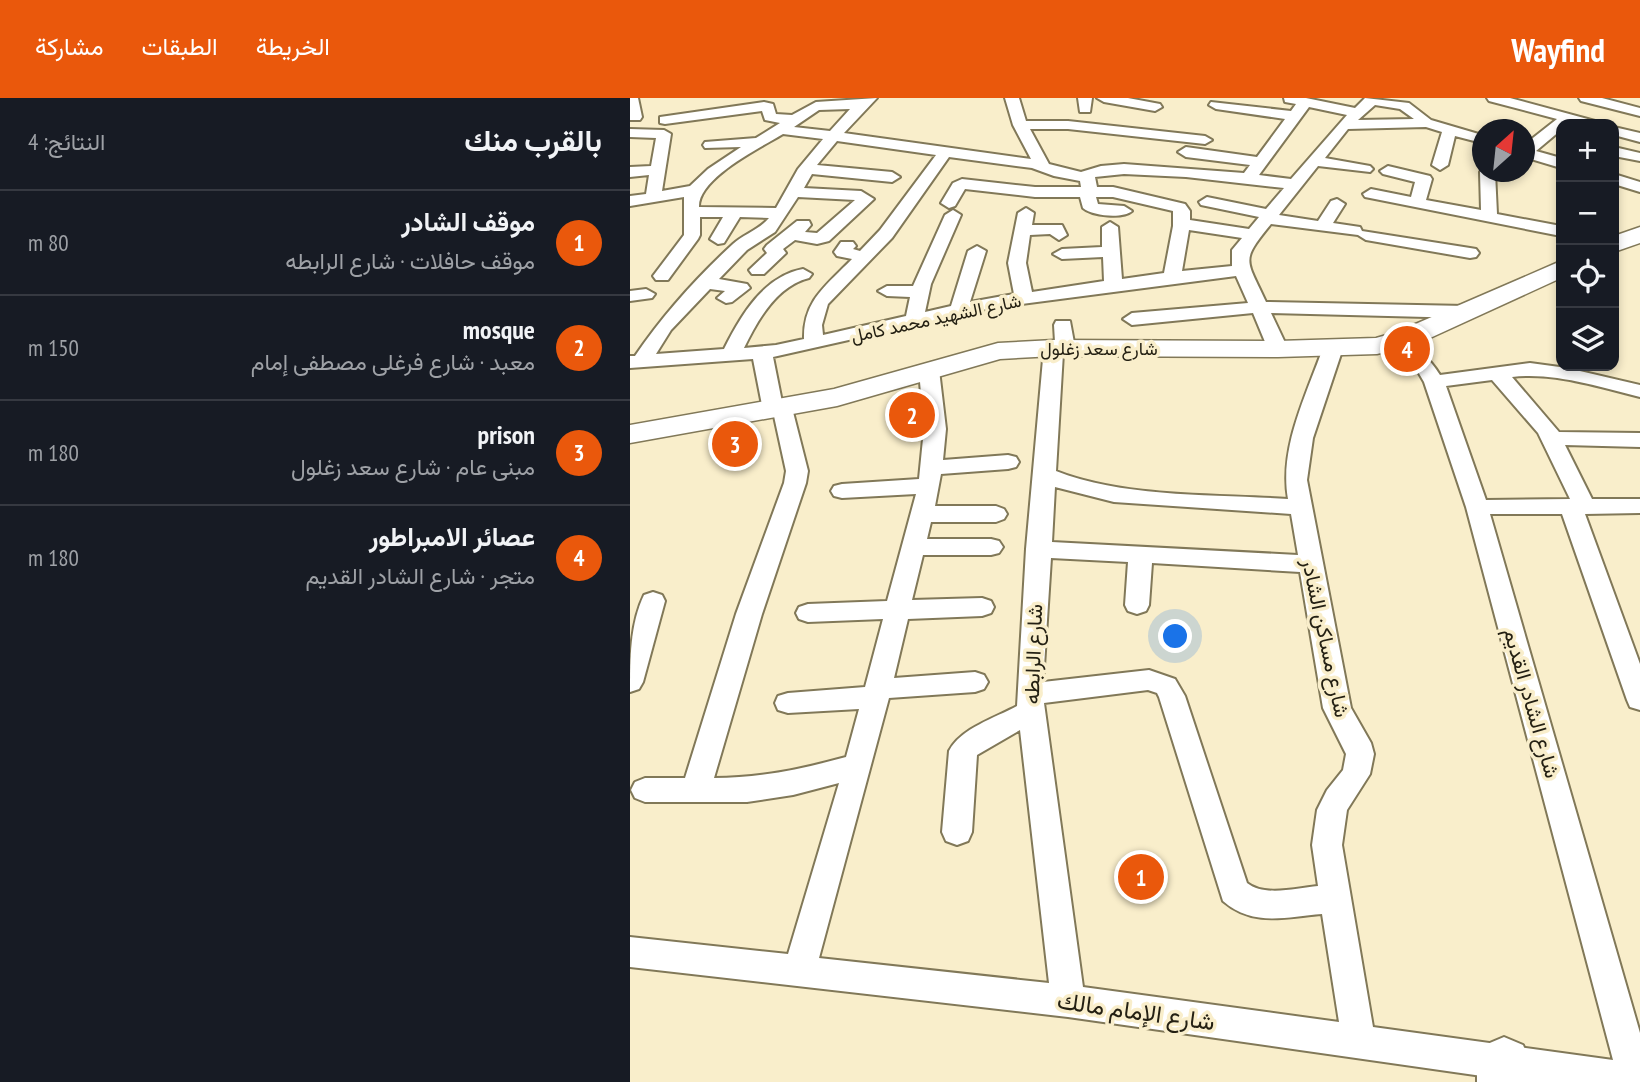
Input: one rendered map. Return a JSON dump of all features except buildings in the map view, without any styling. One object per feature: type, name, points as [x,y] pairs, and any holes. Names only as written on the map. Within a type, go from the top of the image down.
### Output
[{"type":"street","points":[[631,98],[635,117]]},
{"type":"street","points":[[1012,98],[1020,125],[1042,166]]},
{"type":"street","points":[[1104,98],[1132,100],[1155,107]]},
{"type":"street","points":[[1283,98],[1356,112]]},
{"type":"street","points":[[1494,98],[1571,119]]},
{"type":"street","points":[[1586,98],[1617,102],[1640,112]]},
{"type":"street","points":[[1278,349],[1242,270],[1241,250],[1344,125],[1372,99],[1404,106],[1422,121]]},
{"type":"street","points":[[662,276],[692,235],[691,199],[695,190],[721,165],[820,104],[866,101]]},
{"type":"street","points":[[635,362],[664,327],[709,283],[741,246],[769,228],[781,213],[806,169],[866,101]]},
{"type":"street","points":[[1248,179],[1305,102]]},
{"type":"street","points":[[1422,121],[1437,104]]},
{"type":"street","points":[[630,146],[716,105],[766,106],[770,117],[794,120]]},
{"type":"street","points":[[1183,145],[1212,109],[1296,116]]},
{"type":"street","points":[[1535,146],[1554,136],[1567,118]]},
{"type":"street","points":[[1344,125],[1422,121],[1472,136]]},
{"type":"street","points":[[1020,125],[1068,125],[1103,130],[1261,162]]},
{"type":"street","points":[[1417,203],[1450,128]]},
{"type":"street","points":[[780,129],[1042,166],[1113,192],[1171,204],[1182,211],[1172,277]]},
{"type":"street","points":[[1091,147],[1103,130]]},
{"type":"street","points":[[630,133],[663,132]]},
{"type":"street","points":[[653,197],[663,132]]},
{"type":"street","points":[[1619,132],[1640,138]]},
{"type":"street","points":[[710,145],[732,138],[758,142]]},
{"type":"street","points":[[1183,145],[1205,139]]},
{"type":"street","points":[[814,344],[813,325],[819,303],[900,216],[946,151]]},
{"type":"street","points":[[1619,153],[1636,158]]},
{"type":"street","points":[[1090,183],[1124,154]]},
{"type":"street","points":[[1535,155],[1556,161]]},
{"type":"street","points":[[1313,161],[1365,169]]},
{"type":"street","points":[[806,169],[892,177]]},
{"type":"street","points":[[630,172],[658,170]]},
{"type":"street","points":[[1388,172],[1431,171]]},
{"type":"street","points":[[914,321],[920,292],[962,184],[1025,192],[1185,173],[1294,184]]},
{"type":"street","points":[[1619,181],[1640,187]]},
{"type":"street","points":[[1476,235],[1486,182]]},
{"type":"street","points":[[1090,183],[1091,208],[1124,211]]},
{"type":"street","points":[[630,201],[695,190]]},
{"type":"street","points":[[758,270],[777,253],[773,249],[797,230],[817,239],[823,237],[866,199],[861,196],[794,192]]},
{"type":"street","points":[[1371,194],[1417,203],[1476,235]]},
{"type":"street","points":[[1207,202],[1360,233],[1476,235],[1556,232]]},
{"type":"street","points":[[1322,227],[1337,204]]},
{"type":"street","points":[[691,212],[781,213]]},
{"type":"street","points":[[718,239],[735,212]]},
{"type":"street","points":[[1024,299],[1017,262],[1024,222],[1056,229],[1059,235]]},
{"type":"street","points":[[1181,225],[1252,235]]},
{"type":"street","points":[[1110,227],[1113,286]]},
{"type":"street","points":[[847,246],[843,252],[864,257]]},
{"type":"street","points":[[959,309],[977,251]]},
{"type":"street","points":[[1062,254],[1110,253]]},
{"type":"street","name":"شارع الشهيد محمد كامل","points":[[635,362],[762,353],[814,344],[959,309],[1172,277],[1242,270]]},
{"type":"street","name":"شارع سعد زغلول","points":[[630,434],[778,409],[863,390],[998,351],[1061,340],[1278,349],[1333,348],[1395,342],[1556,271]]},
{"type":"street","points":[[731,355],[738,338],[762,304],[788,276],[803,274]]},
{"type":"street","points":[[709,283],[741,288],[726,298]]},
{"type":"street","points":[[731,355],[747,328],[776,291]]},
{"type":"street","points":[[887,291],[920,292]]},
{"type":"street","points":[[1132,318],[1259,307],[1466,312]]},
{"type":"street","name":"شارع الرابطه","points":[[1061,340],[1043,474],[1030,702],[1068,1001]]},
{"type":"street","name":"شارع الشادر القديم","points":[[1395,342],[1425,368],[1434,382],[1477,507],[1638,1081]]},
{"type":"street","name":"شارع مساكن الشادر","points":[[1333,348],[1298,451],[1296,480],[1337,708],[1344,726],[1357,743],[1360,754],[1356,774],[1336,799],[1329,821],[1327,845],[1359,1043]]},
{"type":"street","points":[[696,790],[749,614],[795,484],[797,471],[762,353]]},
{"type":"street","points":[[1434,382],[1512,369],[1548,370],[1640,391]]},
{"type":"street","points":[[799,971],[858,766],[922,514],[930,477],[935,429],[929,370]]},
{"type":"street","points":[[1496,372],[1552,438],[1578,507],[1640,700]]},
{"type":"street","points":[[1552,438],[1640,440]]},
{"type":"street","points":[[842,491],[1008,462]]},
{"type":"street","points":[[1043,474],[1076,488],[1114,495],[1300,508]]},
{"type":"street","points":[[1477,507],[1640,506]]},
{"type":"street","points":[[922,514],[996,514]]},
{"type":"street","points":[[913,547],[991,547]]},
{"type":"street","points":[[1038,549],[1310,564]]},
{"type":"street","points":[[1138,606],[1141,555]]},
{"type":"street","points":[[630,682],[653,601]]},
{"type":"street","points":[[808,613],[982,607]]},
{"type":"street","points":[[957,832],[963,751],[971,743],[1030,702],[1149,680],[1166,687],[1172,696],[1234,891],[1247,902],[1264,905],[1336,899]]},
{"type":"street","points":[[788,703],[975,682]]},
{"type":"street","points":[[645,790],[770,788],[858,766]]},
{"type":"street","name":"شارع الإمام مالك","points":[[630,952],[1068,1001],[1359,1043],[1505,1073],[1638,1081]]},
{"type":"place","name":"عصائر الامبراطور","points":[[1407,349]]},
{"type":"place","name":"mosque","points":[[912,415]]},
{"type":"place","name":"prison","points":[[735,444]]},
{"type":"place","name":"موقف الشادر","points":[[1141,877]]}]
